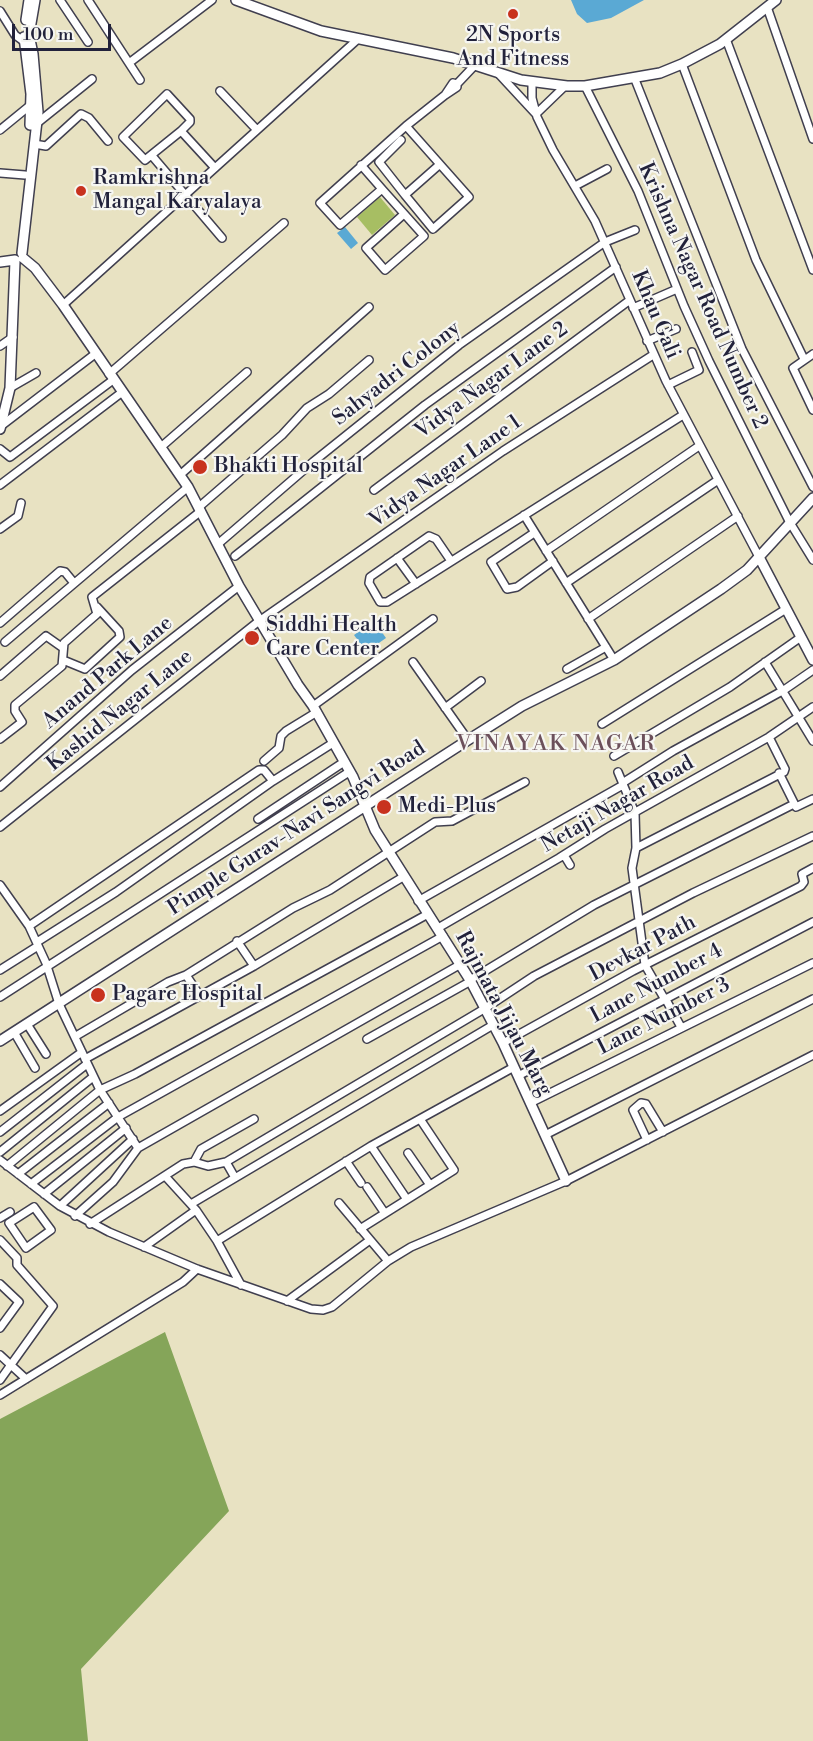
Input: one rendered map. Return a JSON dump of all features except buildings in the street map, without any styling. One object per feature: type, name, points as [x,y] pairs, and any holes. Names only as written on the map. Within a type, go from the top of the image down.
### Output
[{"type":"street","points":[[28,44],[36,0]]},
{"type":"street","points":[[60,0],[88,42]]},
{"type":"street","points":[[88,0],[140,80]]},
{"type":"street","points":[[129,63],[213,0]]},
{"type":"street","points":[[236,0],[310,27],[475,66],[532,82],[565,86],[585,86],[660,73],[682,64],[726,39],[776,0]]},
{"type":"street","points":[[18,257],[36,124],[26,3]]},
{"type":"street","points":[[767,7],[813,139]]},
{"type":"street","points":[[0,11],[15,35],[28,44]]},
{"type":"street","points":[[63,305],[357,39]]},
{"type":"street","points":[[726,39],[813,270]]},
{"type":"street","points":[[682,64],[756,260],[804,360]]},
{"type":"street","points":[[382,189],[340,225],[320,204],[361,165],[445,95],[450,86],[457,84],[475,66]]},
{"type":"street","points":[[498,73],[536,114],[565,86]]},
{"type":"street","points":[[634,77],[742,349],[813,487]]},
{"type":"street","points":[[36,124],[92,79]]},
{"type":"street","name":"Khau Gali","points":[[532,82],[532,98],[536,114],[553,150],[605,242],[653,355],[759,557]]},
{"type":"street","name":"Krishna Nagar Road Number 2","points":[[585,86],[639,191],[677,289],[709,361],[789,521],[813,560]]},
{"type":"street","points":[[220,91],[257,130]]},
{"type":"street","points":[[167,94],[190,119],[181,131],[145,160],[123,136],[167,94]]},
{"type":"street","points":[[1,127],[34,102]]},
{"type":"street","points":[[0,428],[10,388],[18,257],[34,102]]},
{"type":"street","points":[[34,144],[46,146],[81,114],[89,118],[108,141]]},
{"type":"street","points":[[402,140],[380,162],[435,229],[469,197],[406,126]]},
{"type":"street","points":[[181,131],[214,168]]},
{"type":"street","points":[[153,157],[222,238]]},
{"type":"street","points":[[361,165],[404,214],[424,237],[384,270],[366,248],[404,214]]},
{"type":"street","points":[[405,195],[439,165]]},
{"type":"street","points":[[575,186],[607,169]]},
{"type":"street","points":[[0,173],[25,175]]},
{"type":"street","points":[[0,449],[10,457],[111,377],[284,223]]},
{"type":"street","name":"Sahyadri Colony","points":[[219,544],[416,378],[605,242],[635,230]]},
{"type":"street","points":[[0,257],[18,257],[35,268],[63,305],[121,393],[188,487],[259,621]]},
{"type":"street","points":[[0,262],[18,257]]},
{"type":"street","points":[[235,556],[425,405],[616,267]]},
{"type":"street","points":[[633,308],[677,289]]},
{"type":"street","name":"Vidya Nagar Lane 2","points":[[374,490],[630,300]]},
{"type":"street","points":[[180,475],[369,307]]},
{"type":"street","points":[[647,341],[676,329]]},
{"type":"street","points":[[0,346],[13,337]]},
{"type":"street","points":[[668,385],[699,370],[692,352]]},
{"type":"street","points":[[0,428],[95,354]]},
{"type":"street","points":[[813,354],[793,370],[813,410]]},
{"type":"street","name":"Vidya Nagar Lane 1","points":[[259,621],[504,451],[653,355]]},
{"type":"street","points":[[63,660],[85,669],[120,638],[119,632],[97,608],[92,597],[200,509],[286,432],[307,408],[329,394],[369,360]]},
{"type":"street","points":[[160,447],[247,372]]},
{"type":"street","points":[[10,388],[36,373]]},
{"type":"street","points":[[0,484],[121,393]]},
{"type":"street","points":[[451,561],[436,539],[429,536],[369,579],[377,598],[383,603],[387,602],[683,415]]},
{"type":"street","points":[[546,552],[699,446]]},
{"type":"street","points":[[566,584],[718,480]]},
{"type":"street","points":[[5,642],[188,487]]},
{"type":"street","name":"Pimple Gurav-Navi Sangvi Road","points":[[0,1041],[522,706],[614,660],[721,589],[747,570],[789,521],[813,498]]},
{"type":"street","points":[[0,529],[18,516],[21,503]]},
{"type":"street","points":[[524,515],[614,660]]},
{"type":"street","points":[[588,619],[738,516]]},
{"type":"street","points":[[534,533],[491,562],[507,589],[517,587],[553,561]]},
{"type":"street","points":[[759,557],[813,660]]},
{"type":"street","points":[[397,558],[416,584]]},
{"type":"street","points":[[0,622],[60,571],[65,572],[74,583]]},
{"type":"street","name":"Anand Park Lane","points":[[0,787],[132,670],[239,586]]},
{"type":"street","points":[[0,740],[22,722],[15,711],[15,705],[62,666],[64,643],[97,614],[97,608]]},
{"type":"street","points":[[602,724],[786,609]]},
{"type":"street","points":[[264,761],[279,748],[281,736],[286,731],[433,619]]},
{"type":"street","name":"Rajmata Jijau Marg","points":[[259,621],[297,685],[315,709],[403,877],[470,980],[516,1071],[566,1181]]},
{"type":"street","name":"Kashid Nagar Lane","points":[[0,827],[259,621]]},
{"type":"street","points":[[0,676],[46,636],[63,648]]},
{"type":"street","points":[[614,756],[801,637]]},
{"type":"street","points":[[567,669],[606,647]]},
{"type":"street","points":[[413,662],[468,740]]},
{"type":"street","points":[[765,662],[813,741]]},
{"type":"street","points":[[418,901],[624,784],[673,751],[784,690],[813,670]]},
{"type":"street","points":[[445,708],[481,681]]},
{"type":"street","name":"Netaji Nagar Road","points":[[31,1184],[118,1117],[440,932],[564,855],[769,737],[813,707]]},
{"type":"street","points":[[636,848],[785,769],[769,737]]},
{"type":"street","points":[[0,970],[333,742]]},
{"type":"street","points":[[258,819],[344,762]]},
{"type":"street","points":[[29,926],[259,770],[264,770],[273,781]]},
{"type":"street","points":[[0,997],[350,772]]},
{"type":"street","points":[[618,772],[635,813],[636,848],[632,868],[633,885],[645,965],[681,1027]]},
{"type":"street","points":[[779,773],[796,807],[813,799]]},
{"type":"street","points":[[76,1036],[168,982],[186,975],[237,941],[390,854],[435,822],[452,821],[525,782]]},
{"type":"street","points":[[367,1039],[633,885],[794,804]]},
{"type":"street","points":[[90,1224],[183,1164],[194,1162],[208,1166],[226,1162],[484,1009],[534,976],[638,921],[813,836]]},
{"type":"street","points":[[564,855],[570,865]]},
{"type":"street","name":"Devkar Path","points":[[502,1043],[645,965],[801,886],[804,882],[802,874],[813,868]]},
{"type":"street","points":[[0,1111],[84,1058],[254,966],[403,877]]},
{"type":"street","points":[[0,885],[29,926],[48,968],[59,1004],[76,1036],[93,1077],[138,1148]]},
{"type":"street","points":[[7,1166],[100,1090],[135,1074],[428,914]]},
{"type":"street","name":"Lane Number 4","points":[[217,1241],[346,1161],[420,1119],[813,922]]},
{"type":"street","points":[[237,941],[254,966]]},
{"type":"street","name":"Lane Number 3","points":[[530,1103],[813,963]]},
{"type":"street","points":[[75,1216],[112,1182],[138,1148],[461,964]]},
{"type":"street","points":[[186,975],[200,996]]},
{"type":"street","points":[[545,1135],[813,999]]},
{"type":"street","points":[[27,1024],[46,1054]]},
{"type":"street","points":[[144,1247],[234,1176],[493,1025]]},
{"type":"street","points":[[14,1032],[35,1068]]},
{"type":"street","points":[[0,1160],[60,1206],[90,1224],[197,1269],[287,1301],[311,1309],[332,1307],[388,1261],[426,1240],[566,1181],[813,1054]]},
{"type":"street","points":[[0,1131],[84,1058]]},
{"type":"street","points":[[0,1152],[93,1077]]},
{"type":"street","points":[[648,1140],[633,1108],[641,1103],[646,1104],[663,1132]]},
{"type":"street","points":[[18,1174],[109,1104]]},
{"type":"street","points":[[194,1162],[201,1149],[254,1119]]},
{"type":"street","points":[[360,1229],[406,1198],[454,1170],[420,1119]]},
{"type":"street","points":[[44,1194],[126,1128]]},
{"type":"street","points":[[60,1206],[133,1139]]},
{"type":"street","points":[[371,1146],[406,1198]]},
{"type":"street","points":[[408,1153],[430,1185]]},
{"type":"street","points":[[346,1161],[384,1212]]},
{"type":"street","points":[[226,1162],[234,1176]]},
{"type":"street","points":[[165,1176],[193,1207],[217,1241],[242,1284]]},
{"type":"street","points":[[339,1203],[388,1261]]},
{"type":"street","points":[[4,1215],[9,1223],[26,1248],[51,1231],[34,1207],[9,1223]]},
{"type":"street","points":[[0,1240],[17,1258],[17,1265],[53,1304],[12,1366],[1,1377],[15,1386]]},
{"type":"street","points":[[287,1301],[370,1240]]},
{"type":"street","points":[[0,1395],[183,1282],[197,1269]]},
{"type":"street","points":[[0,1284],[19,1302],[0,1328]]},
{"type":"street","points":[[0,1355],[26,1379]]},
{"type":"green space","points":[[380,197],[395,215],[372,235],[357,217]]},
{"type":"green space","points":[[165,1332],[229,1511],[81,1669],[88,1741],[0,1741],[0,1419]]},
{"type":"water","points":[[571,0],[644,0],[611,18],[587,23],[577,14]]},
{"type":"water","points":[[345,227],[358,243],[351,249],[337,233]]},
{"type":"water","points":[[374,621],[386,638],[366,652],[354,635]]},
{"type":"place","name":"2N Sports And Fitness","points":[[513,14]]},
{"type":"place","name":"Ramkrishna Mangal Karyalaya","points":[[81,191]]},
{"type":"place","name":"Bhakti Hospital","points":[[200,467]]},
{"type":"place","name":"Siddhi Health Care Center","points":[[252,638]]},
{"type":"place","name":"Medi-Plus","points":[[384,807]]},
{"type":"place","name":"Pagare Hospital","points":[[98,995]]},
{"type":"district","name":"VINAYAK NAGAR","points":[[556,745]]}]
